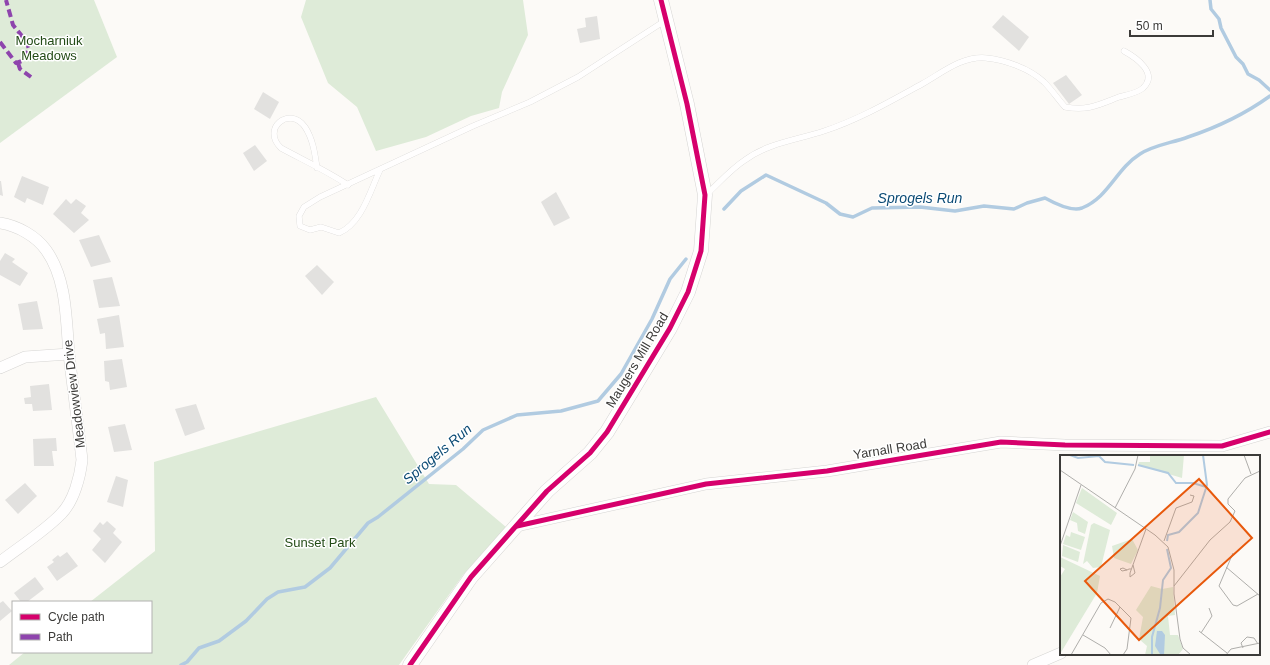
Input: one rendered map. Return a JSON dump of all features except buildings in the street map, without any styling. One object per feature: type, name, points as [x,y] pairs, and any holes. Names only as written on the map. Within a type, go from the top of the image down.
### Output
[{"type":"street","name":"Maugers Mill Road","points":[[410,665],[472,577],[547,491],[590,453],[607,432],[670,328],[688,292],[701,251],[705,196],[687,104],[661,0]]},
{"type":"street","name":"Meadowview Drive","points":[[0,223],[9,225],[37,239],[47,251],[55,266],[63,294],[82,460],[81,475],[76,489],[62,514],[0,562]]},
{"type":"street","points":[[0,368],[25,357],[69,354]]},
{"type":"street","name":"Yarnall Road","points":[[517,526],[706,484],[827,470],[1001,442],[1065,445],[1222,446],[1270,432]]},
{"type":"street","points":[[1033,665],[1060,653]]},
{"type":"lane","points":[[380,170],[365,205],[347,230],[339,233],[321,227],[310,230],[300,226],[299,216],[304,207],[348,184],[530,102],[578,77],[666,20]]},
{"type":"lane","points":[[705,196],[745,159],[776,144],[825,131],[866,113],[926,82],[955,64],[969,59],[985,58],[1002,62],[1032,73],[1044,82],[1065,107],[1082,110],[1142,89],[1146,81],[1147,73],[1144,66],[1138,59],[1124,51]]},
{"type":"lane","points":[[317,168],[314,145],[305,127],[298,120],[293,118],[285,118],[278,123],[274,129],[274,137],[277,144],[317,168],[334,175],[348,184]]},
{"type":"green space","name":"Mocharniuk Meadows","points":[[0,0],[94,0],[117,57],[0,143]]},
{"type":"green space","points":[[306,0],[523,0],[528,35],[502,92],[499,108],[471,116],[426,137],[376,151],[357,107],[328,83],[301,17]]},
{"type":"green space","name":"Sunset Park","points":[[376,397],[429,484],[456,485],[506,527],[463,575],[399,665],[9,665],[24,653],[152,653],[152,601],[91,601],[155,551],[154,462]]},
{"type":"waterway","points":[[1210,0],[1211,9],[1219,19],[1221,28],[1236,57],[1243,64],[1248,74],[1259,80],[1270,90]]},
{"type":"waterway","name":"Sprogels Run","points":[[724,209],[741,191],[766,175],[826,203],[840,214],[853,217],[872,208],[920,207],[955,211],[984,206],[1014,209],[1027,203],[1045,198],[1063,206],[1078,209],[1091,203],[1099,197],[1125,167],[1145,151],[1210,129],[1251,109],[1270,96]]},
{"type":"waterway","name":"Sprogels Run","points":[[181,665],[187,662],[199,648],[219,641],[246,621],[267,599],[278,592],[305,587],[330,568],[368,523],[378,517],[463,449],[483,430],[517,415],[561,411],[598,401],[621,374],[652,319],[670,279],[686,259]]},
{"type":"marked path","points":[[0,42],[16,63],[22,61],[29,49],[26,41],[13,25],[6,0]]},
{"type":"marked path","points":[[18,63],[20,69],[31,77]]},
{"type":"cycle path","points":[[410,665],[471,577],[547,491],[590,453],[607,432],[670,328],[688,292],[701,251],[705,195],[687,104],[661,0]]},
{"type":"cycle path","points":[[517,526],[706,484],[827,471],[1001,442],[1065,445],[1222,446],[1270,432]]}]
